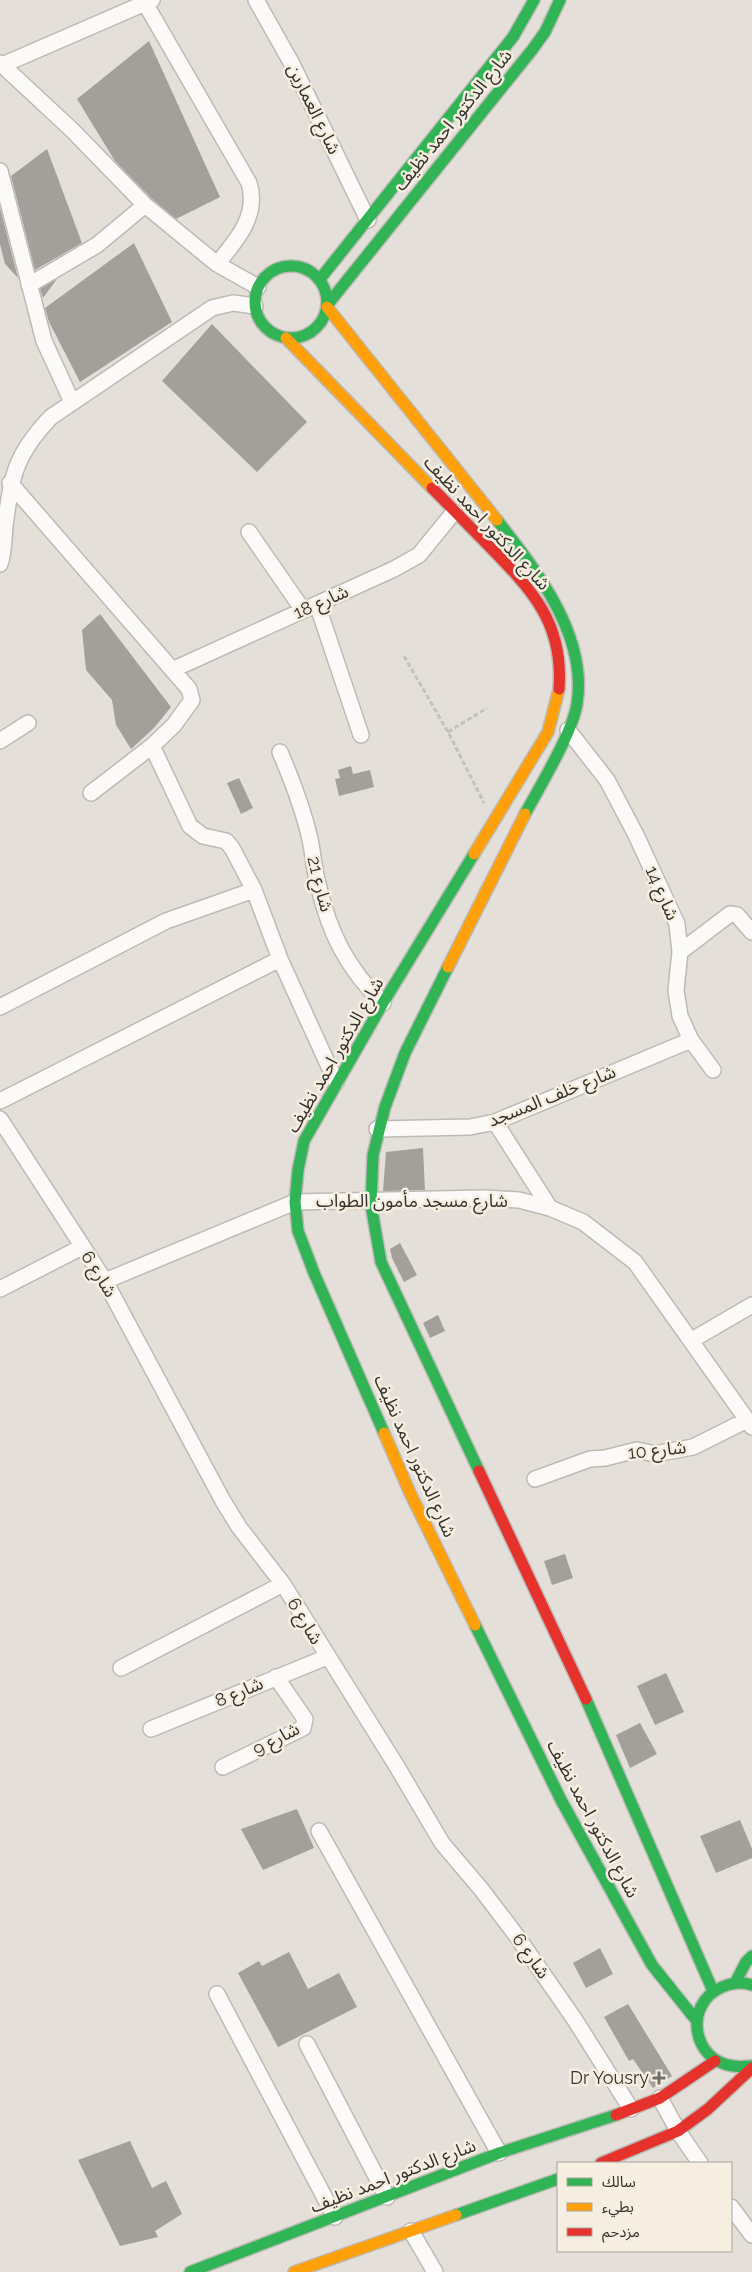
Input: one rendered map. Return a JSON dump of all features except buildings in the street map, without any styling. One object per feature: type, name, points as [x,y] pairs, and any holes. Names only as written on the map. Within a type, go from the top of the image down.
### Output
[{"type":"main road","name":"شارع الدكتور احمد نظيف","points":[[320,279],[513,37],[534,0]]},
{"type":"main road","name":"شارع الدكتور احمد نظيف","points":[[560,0],[544,32],[532,50],[328,306],[520,551],[556,604],[569,633],[577,667],[577,704],[568,730],[405,1053],[387,1097],[377,1129],[371,1164],[370,1200],[374,1231],[382,1262],[605,1740],[713,1990]]},
{"type":"main road","points":[[287,266],[299,267],[310,271],[320,279],[326,291],[328,306],[323,321],[313,332],[300,337],[286,338],[265,328],[258,318],[255,306],[258,287],[270,273],[287,266]]},
{"type":"main road","name":"شارع الدكتور احمد نظيف","points":[[286,338],[525,583],[543,610],[555,639],[560,670],[558,702],[548,732],[383,1003],[336,1082],[304,1141],[298,1170],[295,1202],[298,1231],[314,1274],[410,1493],[552,1782],[652,1965],[696,2020]]},
{"type":"main road","points":[[735,1982],[746,1962],[752,1956]]},
{"type":"main road","points":[[752,1985],[735,1982],[713,1990],[702,2004],[696,2020],[696,2032],[700,2043],[715,2061],[727,2067],[752,2067]]},
{"type":"main road","name":"شارع الدكتور احمد نظيف","points":[[190,2272],[499,2153],[631,2110],[660,2098],[715,2061]]},
{"type":"main road","points":[[603,2162],[678,2131],[708,2109],[752,2067]]},
{"type":"main road","points":[[304,2271],[557,2178]]},
{"type":"street","name":"شارع العمارين","points":[[256,0],[292,64],[368,220]]},
{"type":"street","points":[[218,264],[243,233],[249,215],[251,191],[249,183],[148,1],[1,68],[72,130],[145,205],[218,264],[258,287]]},
{"type":"street","points":[[0,171],[44,341],[72,402]]},
{"type":"street","points":[[29,285],[97,245],[145,205]]},
{"type":"street","points":[[0,564],[10,483],[19,458],[33,436],[51,417],[212,308],[233,303],[255,306]]},
{"type":"street","points":[[10,483],[189,690],[192,700],[174,725],[152,746],[91,793]]},
{"type":"street","name":"شارع 18","points":[[172,670],[394,569],[419,555],[454,512]]},
{"type":"street","points":[[249,532],[310,607],[361,736]]},
{"type":"street","points":[[0,741],[28,723]]},
{"type":"street","name":"شارع 14","points":[[568,730],[607,780],[636,835],[677,924],[680,952],[676,990],[680,1016],[691,1040],[713,1070]]},
{"type":"street","points":[[152,746],[190,826],[203,836],[226,841],[232,848],[254,890],[280,959],[336,1082]]},
{"type":"street","name":"شارع 21","points":[[280,752],[299,798],[310,840],[318,885],[337,943],[360,979],[383,1003]]},
{"type":"street","points":[[0,1008],[166,921],[254,890]]},
{"type":"street","points":[[680,952],[730,914],[737,915],[752,932]]},
{"type":"street","points":[[0,1101],[280,959]]},
{"type":"street","name":"شارع خلف المسجد","points":[[377,1129],[470,1127],[495,1122],[691,1040]]},
{"type":"street","name":"شارع 6","points":[[0,1119],[105,1281],[223,1501],[239,1527],[283,1584],[327,1658],[396,1765],[442,1843],[481,1889],[516,1935],[580,2027],[631,2110]]},
{"type":"street","points":[[495,1122],[550,1208]]},
{"type":"street","name":"شارع مسجد مأمون الطواب","points":[[105,1281],[295,1202],[484,1198],[519,1200],[550,1208],[583,1222],[635,1262],[749,1418]]},
{"type":"street","points":[[0,1289],[82,1247]]},
{"type":"street","points":[[692,1340],[752,1305]]},
{"type":"street","name":"شارع 10","points":[[535,1479],[590,1459],[605,1458],[637,1450],[655,1454],[693,1447],[749,1418]]},
{"type":"street","points":[[121,1668],[283,1584]]},
{"type":"street","name":"شارع 8","points":[[152,1729],[276,1677],[327,1658]]},
{"type":"street","name":"شارع 9","points":[[223,1767],[303,1728],[305,1719],[276,1677]]},
{"type":"street","points":[[319,1831],[499,2153]]},
{"type":"street","points":[[217,1994],[335,2217]]},
{"type":"street","points":[[307,2044],[387,2197]]},
{"type":"street","points":[[660,2098],[678,2131],[699,2162]]},
{"type":"street","points":[[732,2208],[752,2235]]},
{"type":"street","points":[[411,2231],[435,2272]]},
{"type":"path","points":[[404,656],[448,732],[494,823]]},
{"type":"path","points":[[448,732],[487,708]]},
{"type":"traffic: fast","points":[[320,279],[513,37],[534,0]]},
{"type":"traffic: fast","points":[[328,304],[532,50],[545,32],[560,0]]},
{"type":"traffic: fast","points":[[291,266],[305,269],[317,276],[324,288],[327,302],[324,316],[317,328],[305,335],[291,338],[277,335],[265,328],[258,316],[255,302],[258,288],[265,276],[277,269],[291,266]]},
{"type":"traffic: fast","points":[[497,520],[528,560],[556,605],[575,653],[578,678],[577,704],[569,730],[555,760],[525,814]]},
{"type":"traffic: fast","points":[[384,1433],[314,1273],[298,1231],[295,1202],[298,1170],[304,1141],[383,1003],[474,854]]},
{"type":"traffic: fast","points":[[448,967],[405,1053],[385,1107],[373,1155],[371,1205],[381,1262],[479,1471]]},
{"type":"traffic: fast","points":[[475,1625],[561,1800],[652,1965],[696,2020]]},
{"type":"traffic: fast","points":[[586,1699],[713,1991]]},
{"type":"traffic: fast","points":[[735,1983],[746,1962],[752,1956]]},
{"type":"traffic: fast","points":[[752,1985],[740,1983],[722,1987],[710,1995],[702,2006],[698,2018],[698,2031],[701,2043],[708,2054],[719,2062],[733,2066],[752,2066]]},
{"type":"traffic: fast","points":[[190,2272],[499,2153],[616,2115]]},
{"type":"traffic: fast","points":[[456,2215],[557,2179]]},
{"type":"traffic: slow","points":[[327,307],[497,520]]},
{"type":"traffic: slow","points":[[286,338],[432,488]]},
{"type":"traffic: slow","points":[[474,854],[548,732],[559,689]]},
{"type":"traffic: slow","points":[[448,967],[525,814]]},
{"type":"traffic: slow","points":[[384,1433],[410,1493],[475,1625]]},
{"type":"traffic: slow","points":[[294,2272],[456,2215]]},
{"type":"traffic: jam","points":[[432,488],[519,578],[542,609],[556,645],[559,666],[559,689]]},
{"type":"traffic: jam","points":[[479,1471],[586,1699]]},
{"type":"traffic: jam","points":[[616,2115],[660,2098],[715,2061]]},
{"type":"traffic: jam","points":[[603,2162],[678,2131],[708,2109],[752,2068]]},
{"type":"place","name":"Dr Yousry","points":[[659,2078]]}]
